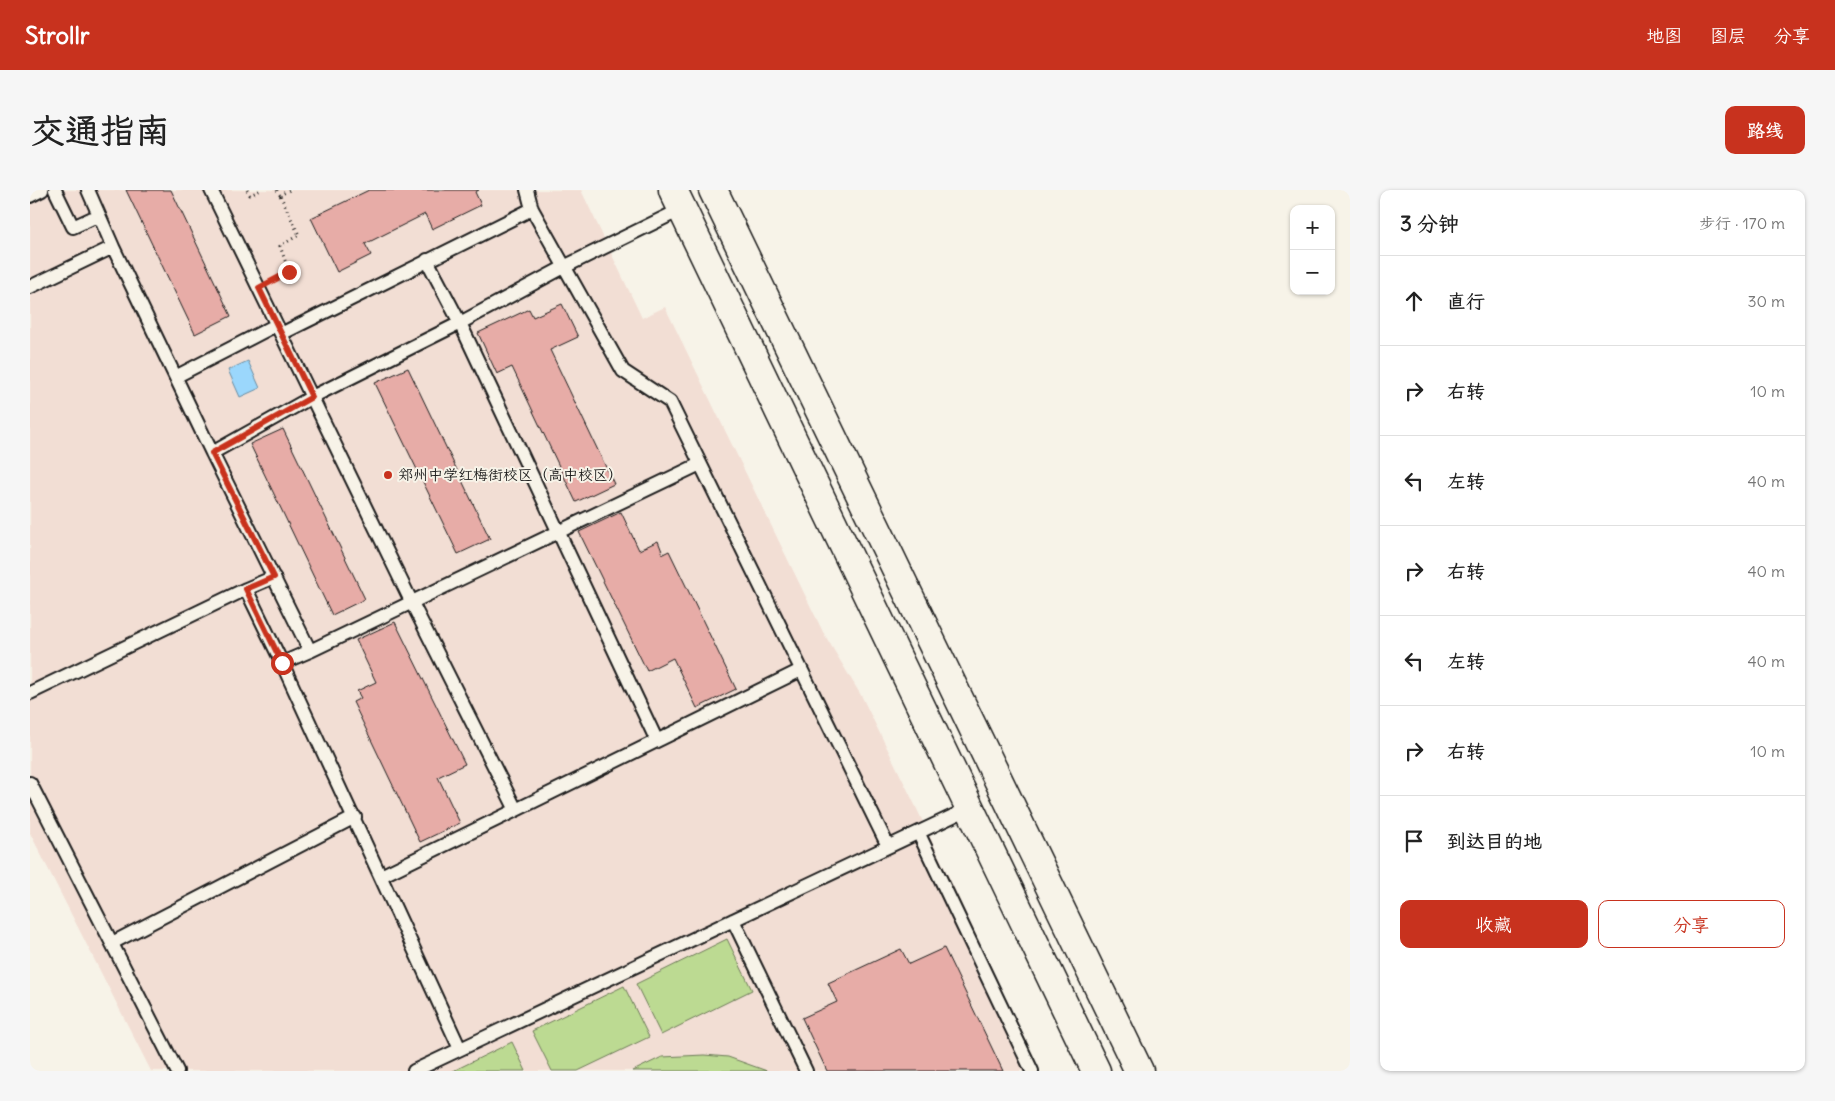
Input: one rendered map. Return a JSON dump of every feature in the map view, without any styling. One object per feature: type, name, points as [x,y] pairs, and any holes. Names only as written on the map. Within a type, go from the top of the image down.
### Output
[{"type":"street","points":[[713,190],[1138,1071]]},
{"type":"street","points":[[678,199],[1096,1071]]},
{"type":"lane","points":[[30,196],[42,190]]},
{"type":"lane","points":[[55,190],[74,226],[99,215]]},
{"type":"lane","points":[[88,190],[113,247],[212,453],[310,651]]},
{"type":"lane","points":[[211,190],[412,603],[516,810]]},
{"type":"lane","points":[[527,190],[532,209],[566,266],[623,371],[670,402],[888,846]]},
{"type":"lane","points":[[212,453],[312,397],[460,323],[566,266],[678,199]]},
{"type":"lane","points":[[176,376],[427,260],[532,209]]},
{"type":"lane","points":[[30,287],[113,247]]},
{"type":"lane","points":[[427,260],[460,323],[656,739]]},
{"type":"lane","points":[[282,663],[412,603],[700,464]]},
{"type":"lane","points":[[30,694],[274,577]]},
{"type":"lane","points":[[246,589],[354,817],[460,1049]]},
{"type":"lane","points":[[381,876],[656,739],[801,670]]},
{"type":"lane","points":[[30,783],[177,1071]]},
{"type":"lane","points":[[414,1071],[888,846],[919,834],[970,808]]},
{"type":"lane","points":[[112,943],[354,817]]},
{"type":"lane","points":[[919,834],[1032,1071]]},
{"type":"lane","points":[[733,920],[806,1071]]},
{"type":"path","points":[[248,190],[250,195],[261,190]]},
{"type":"path","points":[[259,288],[289,272],[280,246],[299,235],[277,190]]},
{"type":"path","points":[[280,196],[290,190]]},
{"type":"shaded area","name":"郑州中学红梅街校区（高中校区）","points":[[30,190],[581,190],[642,318],[665,307],[823,632],[862,697],[1040,1071],[151,1071],[30,833]]},
{"type":"green space","points":[[727,939],[752,990],[661,1035],[636,984]]},
{"type":"green space","points":[[624,986],[649,1037],[578,1071],[552,1071],[532,1031]]},
{"type":"green space","points":[[512,1042],[526,1071],[453,1071]]},
{"type":"green space","points":[[704,1055],[728,1057],[767,1071],[633,1071],[662,1057]]},
{"type":"water","points":[[248,361],[260,388],[240,397],[228,370]]},
{"type":"building","points":[[126,190],[171,190],[231,316],[195,334]]},
{"type":"building","points":[[369,190],[479,190],[475,192],[481,205],[432,229],[425,214],[365,244],[371,255],[337,272],[311,218]]},
{"type":"building","points":[[562,304],[578,337],[550,350],[614,484],[576,502],[512,367],[497,374],[478,333],[529,309],[533,317]]},
{"type":"building","points":[[408,368],[490,539],[458,554],[375,383]]},
{"type":"building","points":[[283,429],[365,599],[332,615],[250,444]]},
{"type":"building","points":[[621,512],[639,550],[658,541],[663,554],[669,551],[736,689],[697,708],[673,658],[647,671],[579,532]]},
{"type":"building","points":[[395,622],[465,764],[438,777],[460,823],[420,842],[353,702],[361,698],[357,691],[376,682],[356,640]]},
{"type":"building","points":[[944,948],[1003,1071],[827,1071],[802,1018],[837,1002],[828,983],[901,949],[909,964]]},
{"type":"place","name":"郑州中学红梅街校区（高中校区）","points":[[388,475]]},
{"type":"route","points":[[282,663],[246,589],[274,577],[212,453],[312,397],[259,288],[289,272]]}]
